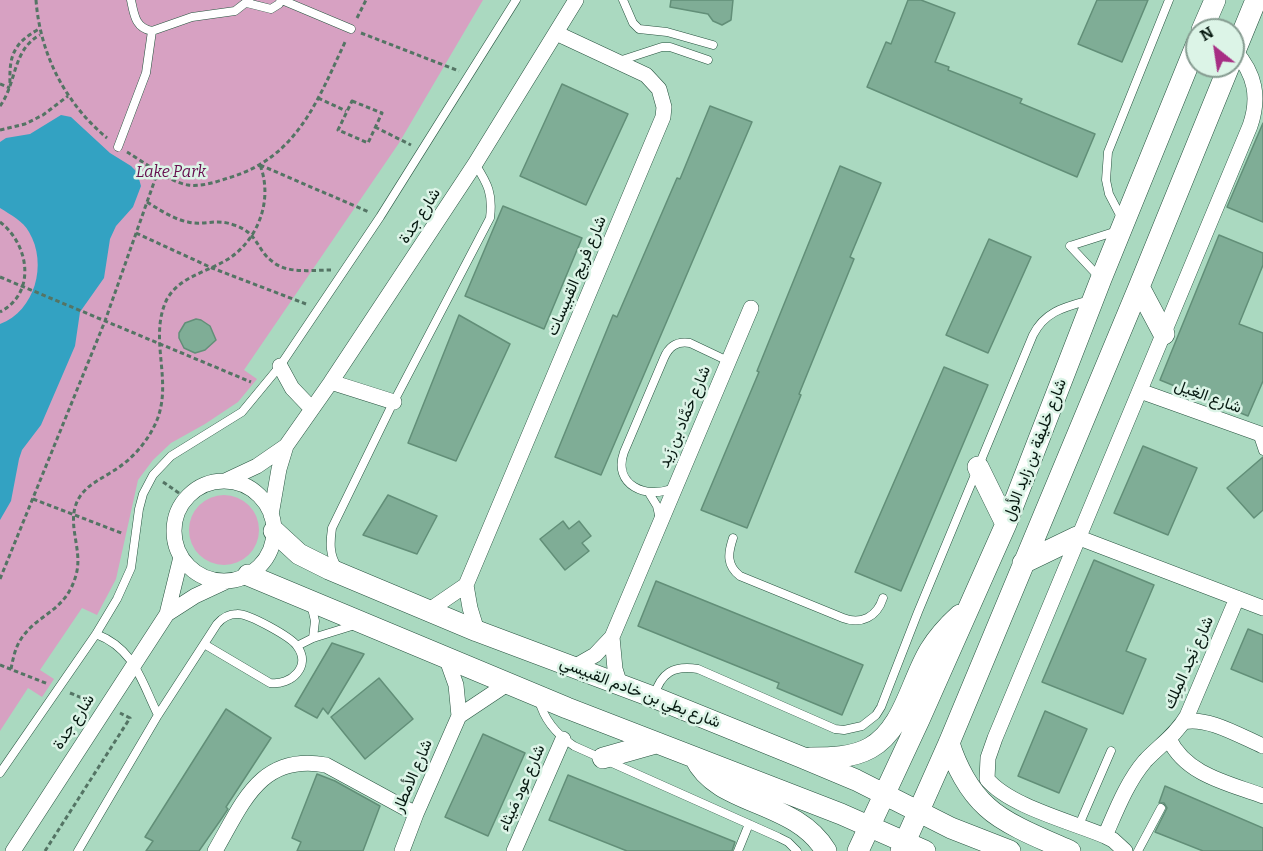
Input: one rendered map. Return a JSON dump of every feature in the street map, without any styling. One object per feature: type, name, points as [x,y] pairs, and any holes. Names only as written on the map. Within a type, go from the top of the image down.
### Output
[{"type":"main road","points":[[1207,18],[1215,0]]},
{"type":"main road","name":"شارع خليفة بن زايد الأول","points":[[1245,27],[1256,0]]},
{"type":"main road","name":"شارع خليفة بن زايد الأول","points":[[858,851],[1006,524],[1101,279],[1185,74]]},
{"type":"main road","name":"شارع خليفة بن زايد الأول","points":[[903,847],[949,743],[1140,286],[1224,78]]},
{"type":"main road","points":[[1140,286],[1164,334]]},
{"type":"main road","points":[[978,467],[1006,524]]},
{"type":"main road","name":"شارع بطي بن خادم القبيسي","points":[[273,523],[299,554],[342,574],[477,631],[653,697],[801,757],[884,794],[951,828],[1010,851]]},
{"type":"main road","points":[[1023,563],[1077,537]]},
{"type":"main road","points":[[248,575],[507,684],[869,826],[903,847],[925,851]]},
{"type":"main road","points":[[801,757],[828,758],[855,753],[870,748],[884,736],[899,715],[930,651],[947,627],[968,609]]},
{"type":"main road","points":[[603,758],[656,743]]},
{"type":"main road","points":[[949,743],[960,770],[988,808],[1010,822],[1070,851]]},
{"type":"main road","points":[[695,758],[714,782],[800,823],[814,834],[826,851]]},
{"type":"street","name":"شارع جدة","points":[[273,523],[279,469],[286,446],[475,164],[576,0]]},
{"type":"street","name":"شارع فريج القبيسات","points":[[466,585],[663,117],[663,98],[653,81],[646,75],[556,33]]},
{"type":"street","points":[[1125,851],[1105,836],[1018,802],[999,791],[987,779],[986,769],[995,738],[1077,537],[1140,392],[1254,115],[1256,92],[1249,70],[1245,67]]},
{"type":"street","name":"شارع حَمَّاد بن زَيد","points":[[574,667],[595,655],[612,637],[752,308]]},
{"type":"street","points":[[280,366],[292,388],[312,409]]},
{"type":"street","points":[[331,382],[394,402]]},
{"type":"street","name":"شارع الغِيل","points":[[1140,392],[1260,434]]},
{"type":"street","name":"شارع جدة","points":[[225,481],[257,466],[286,446]]},
{"type":"street","points":[[225,481],[240,483],[254,491],[265,501],[273,523],[272,544],[267,557],[248,575],[227,581],[213,580],[189,567],[181,557],[174,532],[175,519],[186,498],[212,482],[225,481]]},
{"type":"street","points":[[1077,537],[1263,608]]},
{"type":"street","name":"شارع جدة","points":[[13,851],[167,614],[181,557]]},
{"type":"street","name":"شارع جدة","points":[[167,614],[195,596],[227,581]]},
{"type":"street","points":[[428,611],[466,585],[477,631]]},
{"type":"street","name":"شارع نَجد المِلِك","points":[[1105,836],[1139,770],[1183,722],[1237,598]]},
{"type":"street","name":"شارع حَمَّاد بن زَيد","points":[[612,637],[612,653],[620,685]]},
{"type":"street","name":"شارع الأمطار","points":[[402,851],[459,716],[456,685],[446,657]]},
{"type":"street","points":[[459,716],[507,684]]},
{"type":"street","points":[[1183,722],[1194,720],[1206,722],[1263,746]]},
{"type":"street","name":"شارع عود مَيثاء","points":[[514,851],[563,739]]},
{"type":"street","points":[[1169,739],[1179,755],[1192,768],[1263,796]]},
{"type":"street","points":[[215,851],[254,787],[265,775],[279,767],[294,763],[310,762],[326,765],[416,814]]},
{"type":"lane","points":[[131,0],[138,24],[152,31],[192,17],[227,14],[248,1],[271,9],[282,0],[351,29]]},
{"type":"lane","points":[[0,773],[96,634],[125,583],[131,568],[143,494],[148,483],[171,456],[242,412],[280,366],[380,217],[516,0]]},
{"type":"lane","points":[[623,0],[633,23],[639,29],[667,32],[712,45]]},
{"type":"lane","points":[[1101,279],[1070,246],[1123,226],[1109,194],[1106,180],[1108,152],[1169,0]]},
{"type":"lane","points":[[118,147],[146,73],[152,31]]},
{"type":"lane","points":[[617,62],[662,47],[670,47],[708,60]]},
{"type":"lane","points":[[342,574],[331,552],[332,528],[394,402],[490,218],[492,205],[490,192],[475,164]]},
{"type":"lane","points":[[653,697],[658,683],[664,676],[680,668],[698,669],[835,729],[853,729],[869,721],[881,707],[1037,326],[1052,312],[1094,299]]},
{"type":"lane","name":"شارع حَمَّاد بن زَيد","points":[[674,487],[662,492],[649,493],[632,486],[623,474],[622,459],[667,351],[677,343],[690,343],[728,361]]},
{"type":"lane","points":[[1260,434],[1263,451]]},
{"type":"lane","points":[[649,493],[657,506],[660,521]]},
{"type":"lane","points":[[733,538],[728,558],[732,568],[740,576],[850,621],[865,620],[877,612],[883,598]]},
{"type":"lane","points":[[308,600],[314,615],[313,638]]},
{"type":"lane","points":[[78,851],[158,715],[216,624],[222,618],[238,613],[253,618],[297,646],[302,657],[299,672],[294,678],[278,684],[263,679],[204,644]]},
{"type":"lane","points":[[297,646],[313,638],[364,622]]},
{"type":"lane","points":[[96,634],[113,641],[128,654],[158,715]]},
{"type":"lane","points":[[537,696],[546,720],[563,739],[574,746],[788,842],[797,851]]},
{"type":"lane","points":[[1079,825],[1111,751]]},
{"type":"lane","points":[[1138,851],[1161,808]]},
{"type":"lane","points":[[738,851],[749,824]]},
{"type":"path","points":[[36,0],[40,35],[54,70],[68,96],[97,129],[118,147],[182,183],[197,185],[238,175],[260,165],[279,152],[294,137],[318,98],[366,0]]},
{"type":"path","points":[[10,88],[10,59],[16,47],[39,29]]},
{"type":"path","points":[[351,29],[470,75]]},
{"type":"path","points":[[0,106],[10,88],[22,50],[28,42],[40,35]]},
{"type":"path","points":[[0,84],[10,88]]},
{"type":"path","points":[[0,130],[24,124],[43,115],[68,96]]},
{"type":"path","points":[[318,98],[347,111]]},
{"type":"path","points":[[352,101],[381,113],[368,143],[338,130],[347,111],[352,101]]},
{"type":"path","points":[[375,127],[422,150]]},
{"type":"path","points":[[260,165],[380,217]]},
{"type":"path","points":[[11,669],[21,639],[28,630],[60,604],[72,585],[78,564],[73,515],[78,500],[87,488],[115,471],[129,458],[157,419],[163,392],[158,344],[160,318],[172,293],[188,279],[236,254],[252,235],[262,211],[266,189],[265,177],[260,165]]},
{"type":"path","points":[[0,579],[105,321],[158,171]]},
{"type":"path","points":[[147,202],[189,223],[220,221],[243,229],[252,235],[268,258],[283,268],[343,270]]},
{"type":"path","points":[[0,222],[16,238],[23,251],[26,265],[22,285],[16,298],[0,312]]},
{"type":"path","points":[[136,233],[212,268],[318,309]]},
{"type":"path","points":[[0,277],[258,385]]},
{"type":"path","points":[[161,480],[186,498]]},
{"type":"path","points":[[33,499],[135,538]]},
{"type":"path","points":[[0,665],[48,684]]},
{"type":"path","points":[[65,691],[93,702]]},
{"type":"path","points":[[45,851],[130,718]]},
{"type":"green space","name":"Lake Park","points":[[0,0],[483,0],[399,143],[244,370],[257,379],[238,402],[171,443],[153,460],[138,480],[116,579],[97,615],[82,608],[40,670],[54,679],[42,697],[28,688],[0,731]]},
{"type":"green space","points":[[224,495],[237,498],[249,505],[256,517],[259,530],[256,543],[249,555],[237,562],[224,565],[211,562],[199,555],[192,543],[189,530],[192,517],[199,505],[211,498]]},
{"type":"water","points":[[61,115],[71,117],[110,153],[131,166],[137,172],[141,186],[133,207],[116,226],[110,239],[104,278],[80,312],[75,346],[41,425],[22,450],[11,501],[0,520],[0,324],[12,318],[30,298],[35,285],[37,258],[35,245],[29,232],[16,218],[0,208],[0,142],[6,138],[30,134]]},
{"type":"building","points":[[671,0],[733,0],[731,20],[722,25],[713,21],[708,14],[670,7]]},
{"type":"building","points":[[908,0],[921,0],[955,13],[935,62],[949,67],[948,70],[1022,99],[1020,103],[1095,134],[1077,177],[867,87],[886,42],[891,44]]},
{"type":"building","points":[[1097,0],[1148,0],[1122,62],[1078,44]]},
{"type":"building","points":[[562,84],[628,114],[586,205],[520,176]]},
{"type":"building","points":[[710,106],[752,122],[601,475],[555,457],[613,315],[617,317],[677,178],[680,179]]},
{"type":"building","points":[[1263,123],[1263,222],[1227,207]]},
{"type":"building","points":[[840,166],[881,183],[850,257],[854,259],[747,528],[701,510],[759,372],[757,371]]},
{"type":"building","points":[[503,206],[582,238],[544,329],[465,296]]},
{"type":"building","points":[[1219,235],[1263,253],[1263,265],[1239,324],[1263,333],[1263,381],[1248,416],[1160,380]]},
{"type":"building","points":[[989,239],[1031,257],[988,353],[946,335]]},
{"type":"building","points":[[459,315],[510,344],[456,461],[408,443]]},
{"type":"building","points":[[196,319],[210,326],[216,340],[205,350],[195,353],[184,348],[179,333],[185,323]]},
{"type":"building","points":[[944,367],[988,385],[901,591],[855,572]]},
{"type":"building","points":[[1143,446],[1197,468],[1168,535],[1114,513]]},
{"type":"building","points":[[1263,457],[1263,510],[1254,518],[1227,488]]},
{"type":"building","points":[[388,495],[437,516],[417,554],[363,535]]},
{"type":"building","points":[[563,521],[569,529],[579,521],[591,536],[582,543],[589,551],[565,570],[540,539]]},
{"type":"building","points":[[1094,560],[1154,585],[1126,651],[1146,659],[1123,714],[1042,682]]},
{"type":"building","points":[[656,581],[863,665],[842,715],[777,688],[779,683],[638,626]]},
{"type":"building","points":[[1248,629],[1263,635],[1263,682],[1231,669]]},
{"type":"building","points":[[332,643],[364,654],[328,714],[323,708],[317,718],[295,706]]},
{"type":"building","points":[[379,678],[413,719],[365,759],[331,717]]},
{"type":"building","points":[[226,709],[271,738],[226,807],[228,809],[199,851],[146,851],[153,841],[145,837]]},
{"type":"building","points":[[1045,711],[1087,729],[1059,793],[1018,776]]},
{"type":"building","points":[[483,734],[525,753],[488,836],[445,817]]},
{"type":"building","points":[[317,774],[335,781],[380,806],[363,851],[297,851],[301,842],[292,838]]},
{"type":"building","points":[[568,775],[735,842],[732,851],[627,851],[549,820]]},
{"type":"building","points":[[1165,786],[1263,828],[1263,851],[1203,851],[1155,832],[1167,808],[1164,803],[1159,803]]}]
